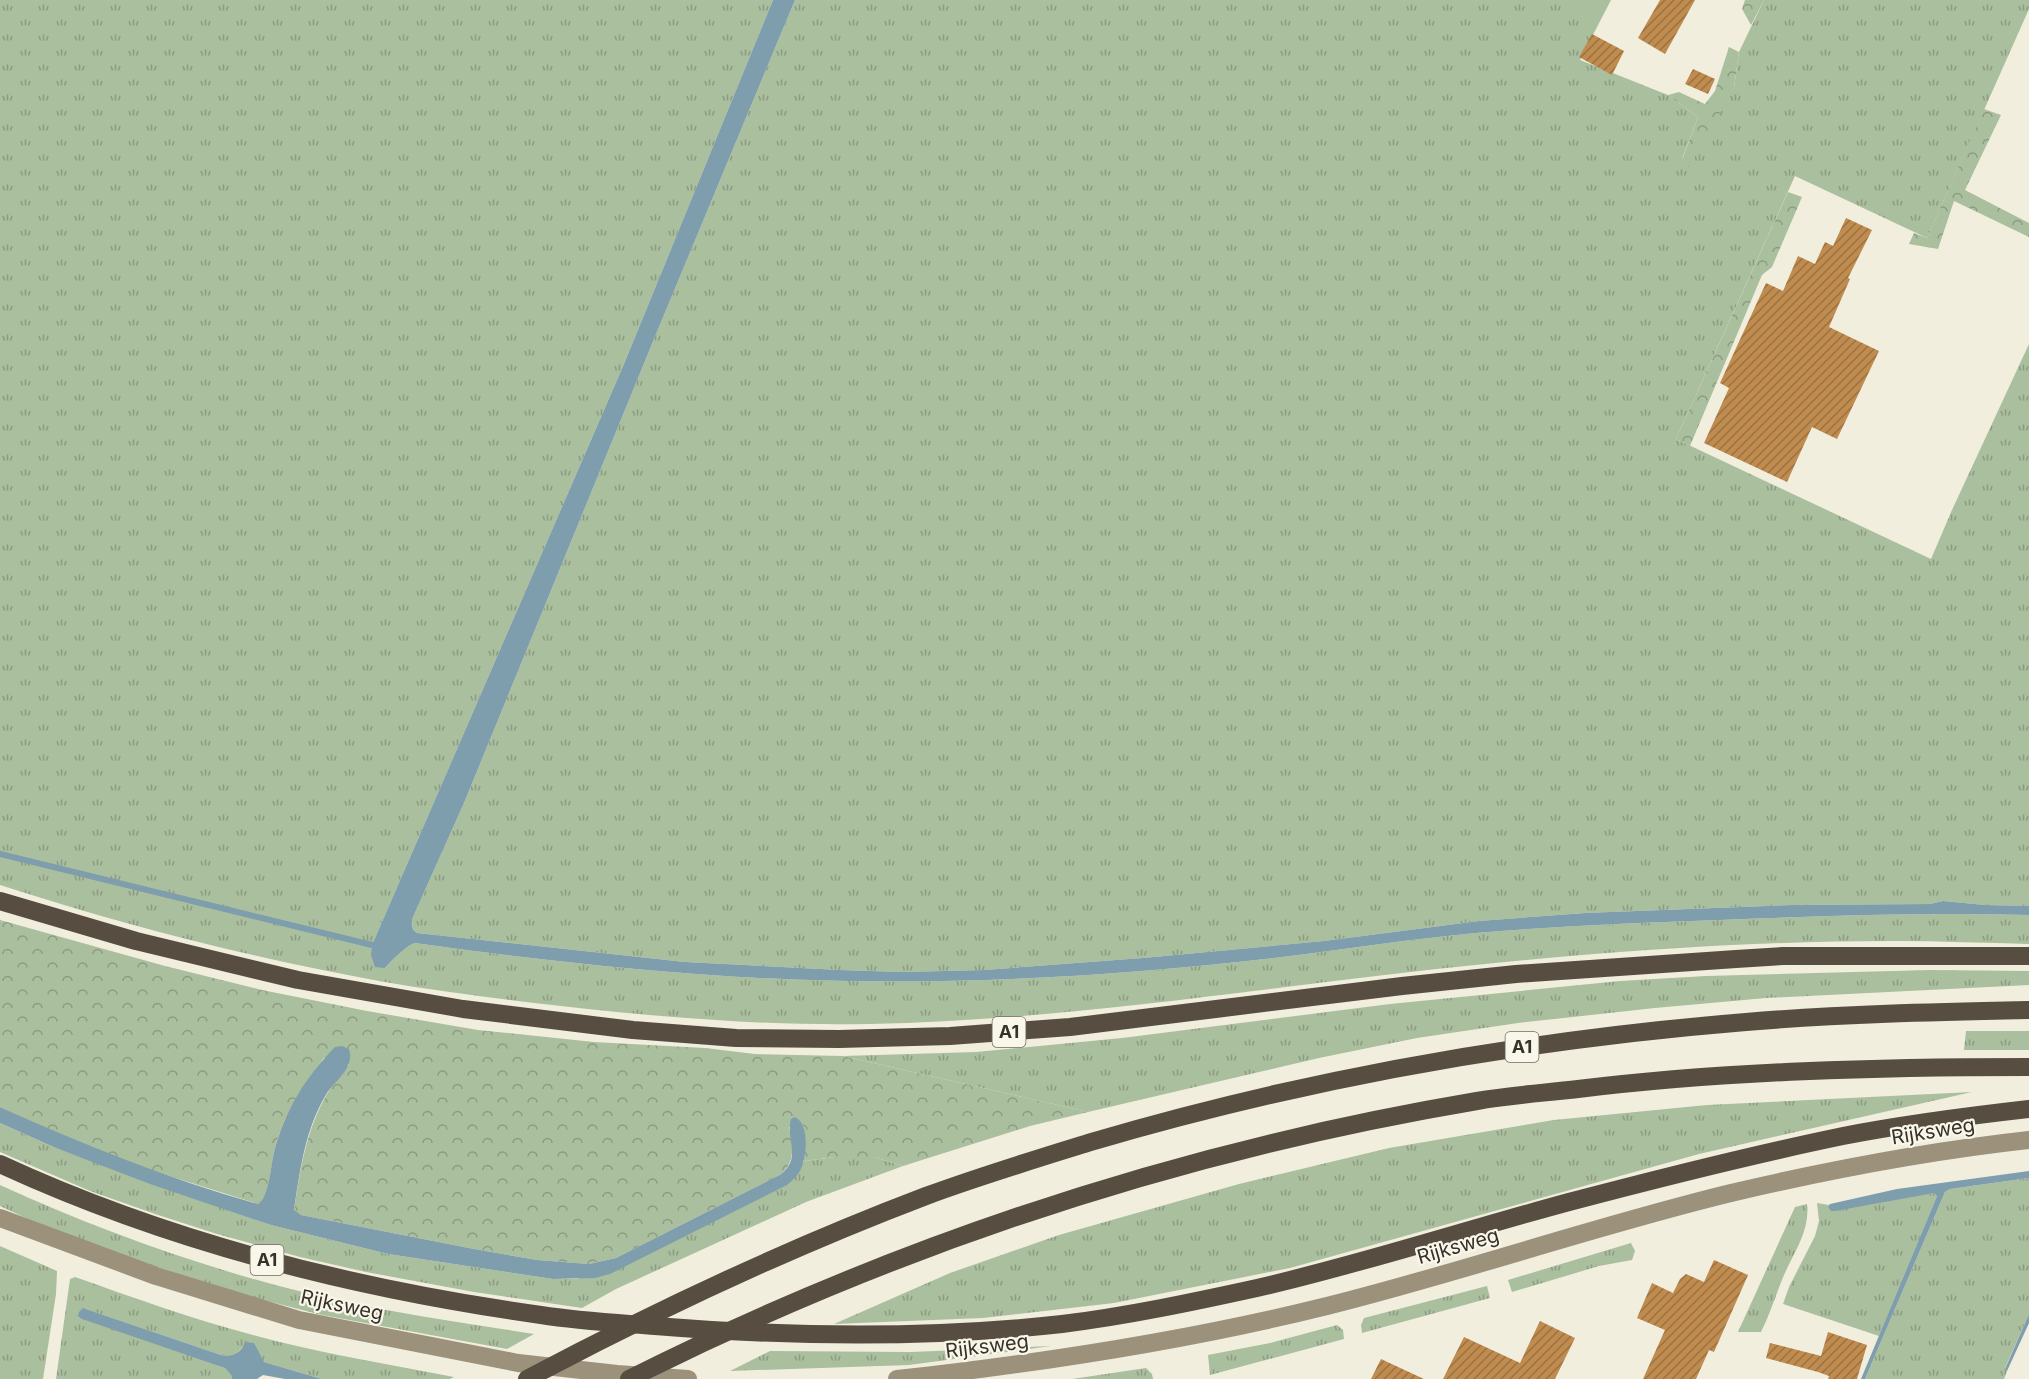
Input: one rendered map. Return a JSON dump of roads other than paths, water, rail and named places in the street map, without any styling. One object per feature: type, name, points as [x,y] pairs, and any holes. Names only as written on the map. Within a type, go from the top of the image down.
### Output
[{"type":"highway","name":"A1","points":[[0,900],[136,941],[298,980],[463,1009],[633,1030],[736,1038],[839,1040],[1039,1030],[1516,974],[1736,959],[1794,956],[2029,956]]},
{"type":"highway","name":"A1","points":[[527,1379],[624,1328],[731,1277],[928,1195],[1028,1161],[1224,1105],[1314,1084],[1485,1052],[1602,1036],[1749,1021],[2029,1010]]},
{"type":"highway","points":[[629,1379],[688,1349],[810,1295],[951,1239],[1081,1195],[1304,1134],[1480,1100],[1616,1084],[1754,1073],[1943,1067],[2029,1067]]},
{"type":"highway","name":"A1","points":[[0,1164],[86,1201],[238,1252],[313,1273],[432,1298],[546,1316],[691,1329],[791,1335],[894,1335],[1007,1329],[1123,1315],[1302,1277],[1568,1203],[1736,1160],[1856,1134],[1952,1118],[2029,1109]]},
{"type":"main road","name":"Rijksweg","points":[[897,1379],[1035,1363],[1167,1342],[1351,1300],[1729,1194],[1866,1164],[2029,1140]]},
{"type":"main road","name":"Rijksweg","points":[[0,1218],[156,1276],[299,1320],[518,1363],[688,1379]]},
{"type":"water","points":[[773,0],[795,0],[464,803],[413,917],[412,926],[417,933],[685,962],[902,972],[984,970],[1143,958],[1324,941],[1479,921],[1585,913],[1792,905],[1930,904],[1943,901],[2029,906],[2029,915],[1836,916],[1537,928],[1452,935],[1198,966],[984,980],[876,982],[744,977],[612,967],[415,943],[385,968],[375,967],[371,955],[372,945],[624,364]]},
{"type":"water","points":[[342,1046],[349,1049],[349,1062],[344,1073],[327,1093],[313,1121],[304,1150],[294,1210],[301,1215],[537,1260],[589,1264],[616,1258],[780,1175],[791,1162],[790,1127],[791,1119],[795,1117],[800,1121],[805,1134],[804,1158],[800,1171],[787,1185],[610,1274],[595,1278],[553,1279],[388,1254],[271,1225],[150,1184],[56,1148],[0,1123],[0,1107],[127,1160],[192,1184],[258,1204],[265,1195],[274,1152],[290,1108],[314,1071],[335,1047]]},
{"type":"water","points":[[2029,1171],[2029,1178],[1950,1189],[1945,1192],[1865,1379],[1861,1379],[1937,1196],[1934,1193],[1835,1211],[1831,1211],[1828,1207],[1830,1204],[1897,1189]]},
{"type":"water","points":[[83,1308],[224,1356],[237,1353],[246,1342],[254,1343],[264,1362],[322,1379],[285,1379],[263,1375],[257,1379],[232,1379],[225,1368],[82,1319],[78,1316]]},
{"type":"water","points":[[2029,1314],[2029,1323],[2007,1371],[2005,1369]]},
{"type":"waterway","points":[[0,854],[372,945]]}]
